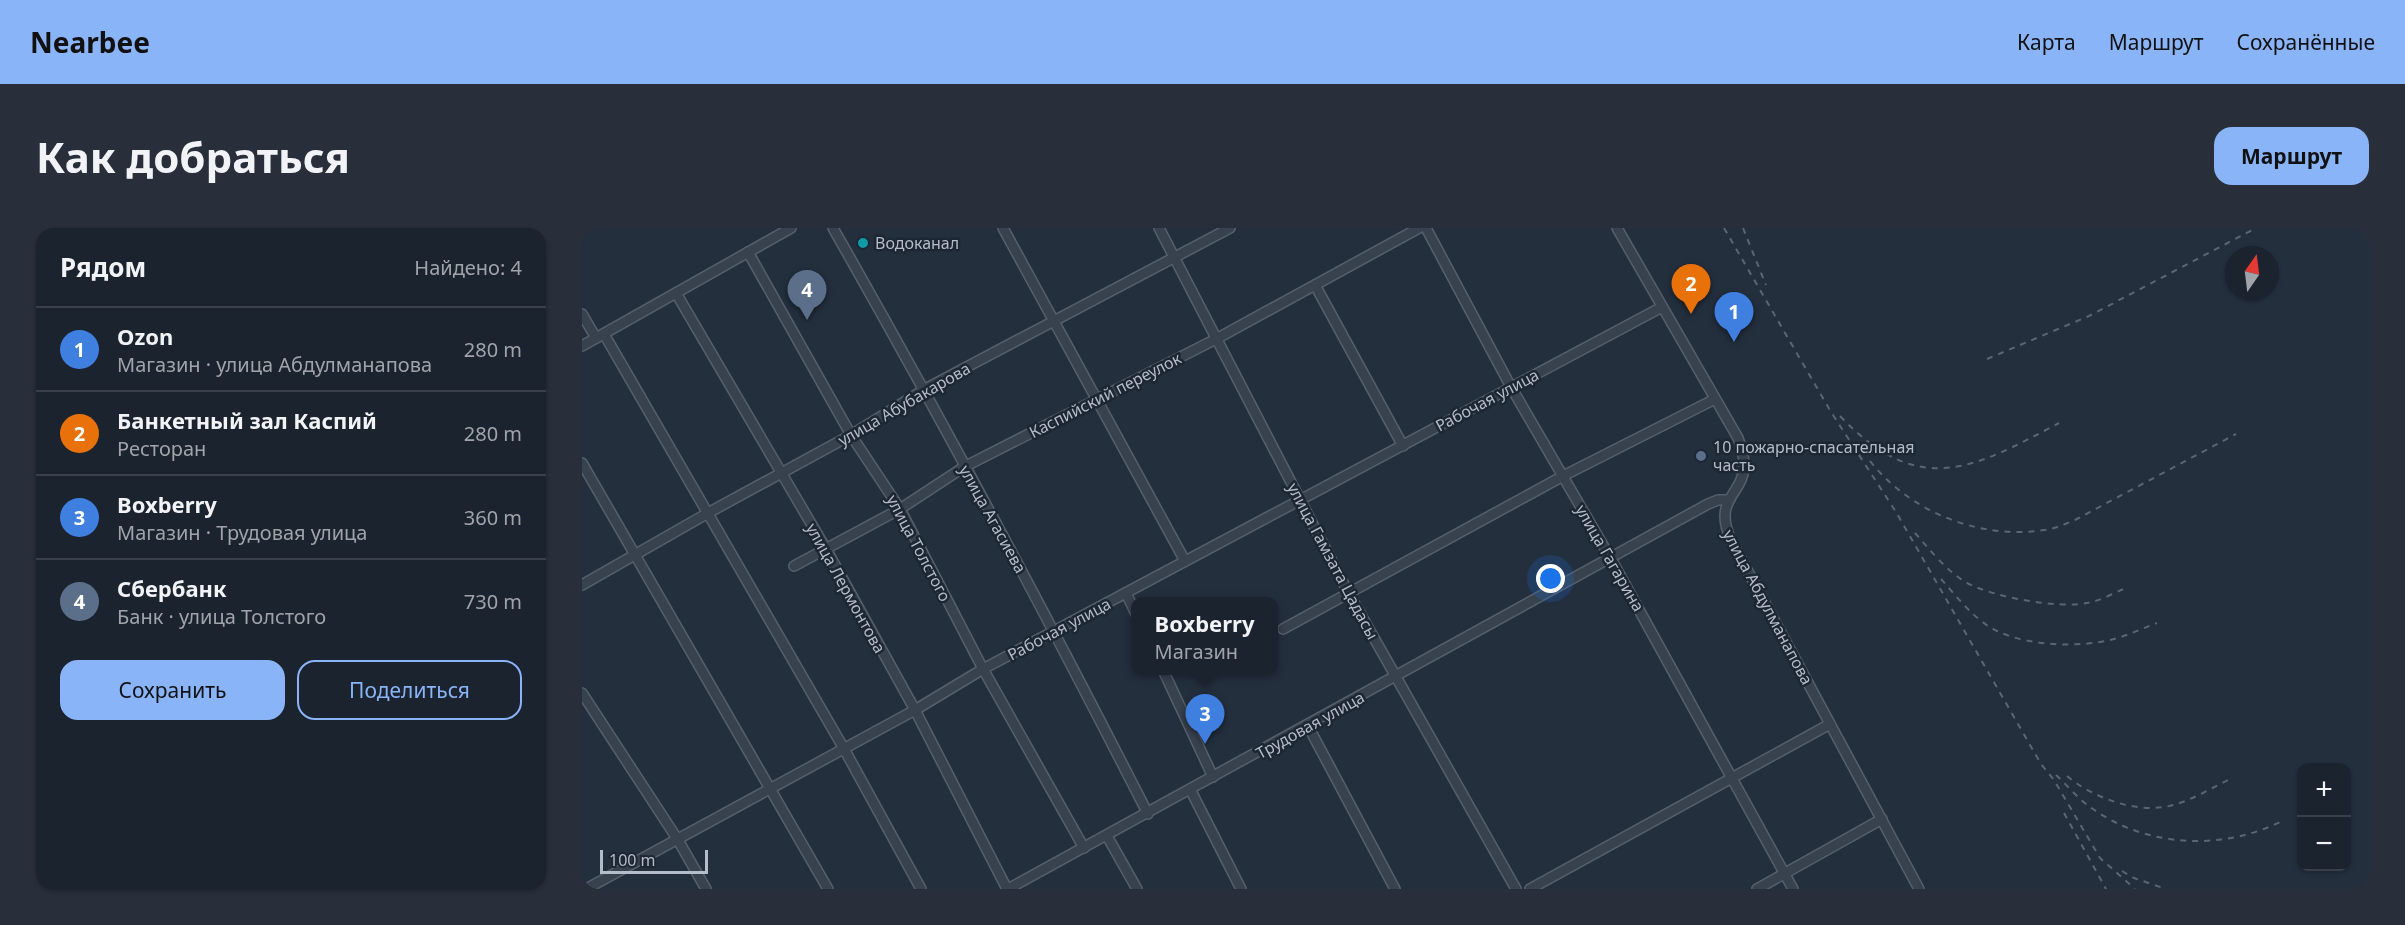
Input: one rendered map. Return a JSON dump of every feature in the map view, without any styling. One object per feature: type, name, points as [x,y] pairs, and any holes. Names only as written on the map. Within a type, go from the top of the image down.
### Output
[{"type":"street","points":[[582,346],[791,228]]},
{"type":"street","name":"улица Агасиева","points":[[833,228],[925,389],[964,467],[1055,632],[1148,814]]},
{"type":"street","points":[[1003,228],[1099,399],[1185,561]]},
{"type":"street","name":"улица Гамзата Цадасы","points":[[1159,228],[1348,592],[1395,678],[1459,783],[1516,889]]},
{"type":"street","name":"улица Абубакарова","points":[[582,585],[851,435],[925,389],[1230,228]]},
{"type":"street","name":"Каспийский переулок","points":[[794,566],[900,509],[964,467],[1218,338],[1419,228]]},
{"type":"street","name":"улица Гагарина","points":[[1426,228],[1511,387],[1611,559],[1793,889]]},
{"type":"street","name":"улица Абдулманапова","points":[[1617,228],[1738,438],[1744,465],[1728,500],[1724,519],[1731,540],[1919,889]]},
{"type":"street","name":"улица Толстого","points":[[748,252],[851,435],[900,509],[983,669],[1084,848]]},
{"type":"street","points":[[1315,285],[1403,446]]},
{"type":"street","name":"улица Лермонтова","points":[[676,292],[826,549],[915,710],[1008,889]]},
{"type":"street","name":"Рабочая улица","points":[[586,889],[843,747],[915,710],[983,669],[1299,498],[1403,446],[1662,307]]},
{"type":"street","points":[[582,314],[600,336],[708,513],[843,747],[921,889]]},
{"type":"street","points":[[1283,629],[1563,476],[1715,399]]},
{"type":"street","points":[[582,463],[828,889]]},
{"type":"street","name":"Трудовая улица","points":[[1008,889],[1023,886],[1084,848],[1708,504],[1718,500],[1728,500]]},
{"type":"street","points":[[1126,593],[1131,604]]},
{"type":"street","points":[[1165,675],[1213,777]]},
{"type":"street","points":[[582,693],[678,840],[706,889]]},
{"type":"street","points":[[1530,889],[1830,724]]},
{"type":"street","points":[[1308,726],[1395,889]]},
{"type":"street","points":[[1190,789],[1241,889]]},
{"type":"street","points":[[1757,889],[1882,819]]},
{"type":"street","points":[[1107,836],[1137,889]]},
{"type":"street","points":[[582,884],[586,889]]},
{"type":"railway","points":[[1724,228],[1831,412],[1896,512],[2041,764],[2054,780],[2100,858],[2135,889]]},
{"type":"railway","points":[[1743,228],[1766,285]]},
{"type":"railway","points":[[1987,359],[2089,316],[2256,228]]},
{"type":"railway","points":[[1840,416],[1869,442],[1895,459],[1921,467],[1947,468],[1973,463],[2000,453],[2059,423]]},
{"type":"railway","points":[[1870,461],[1905,495],[1926,508],[1971,526],[1995,531],[2020,532],[2048,529],[2075,520],[2236,434]]},
{"type":"railway","points":[[1915,533],[1954,574],[1969,584],[1994,593],[2027,601],[2075,604],[2097,601],[2126,588]]},
{"type":"railway","points":[[1941,579],[1982,622],[2012,637],[2040,643],[2101,642],[2157,623]]},
{"type":"railway","points":[[2056,775],[2078,797],[2114,822],[2160,837],[2185,841],[2209,841],[2233,838],[2280,822]]},
{"type":"railway","points":[[2067,776],[2103,797],[2146,808],[2160,808],[2180,803],[2228,780]]},
{"type":"railway","points":[[2064,813],[2106,889]]},
{"type":"railway","points":[[2122,871],[2134,878],[2166,889]]},
{"type":"place","name":"Водоканал","points":[[863,243]]},
{"type":"place","name":"Банкетный зал Каспий","points":[[1691,314]]},
{"type":"place","name":"Сбербанк","points":[[807,320]]},
{"type":"place","name":"Ozon","points":[[1734,342]]},
{"type":"place","name":"10 пожарно-спасательная часть","points":[[1701,456]]},
{"type":"place","name":"Boxberry","points":[[1205,744]]}]
